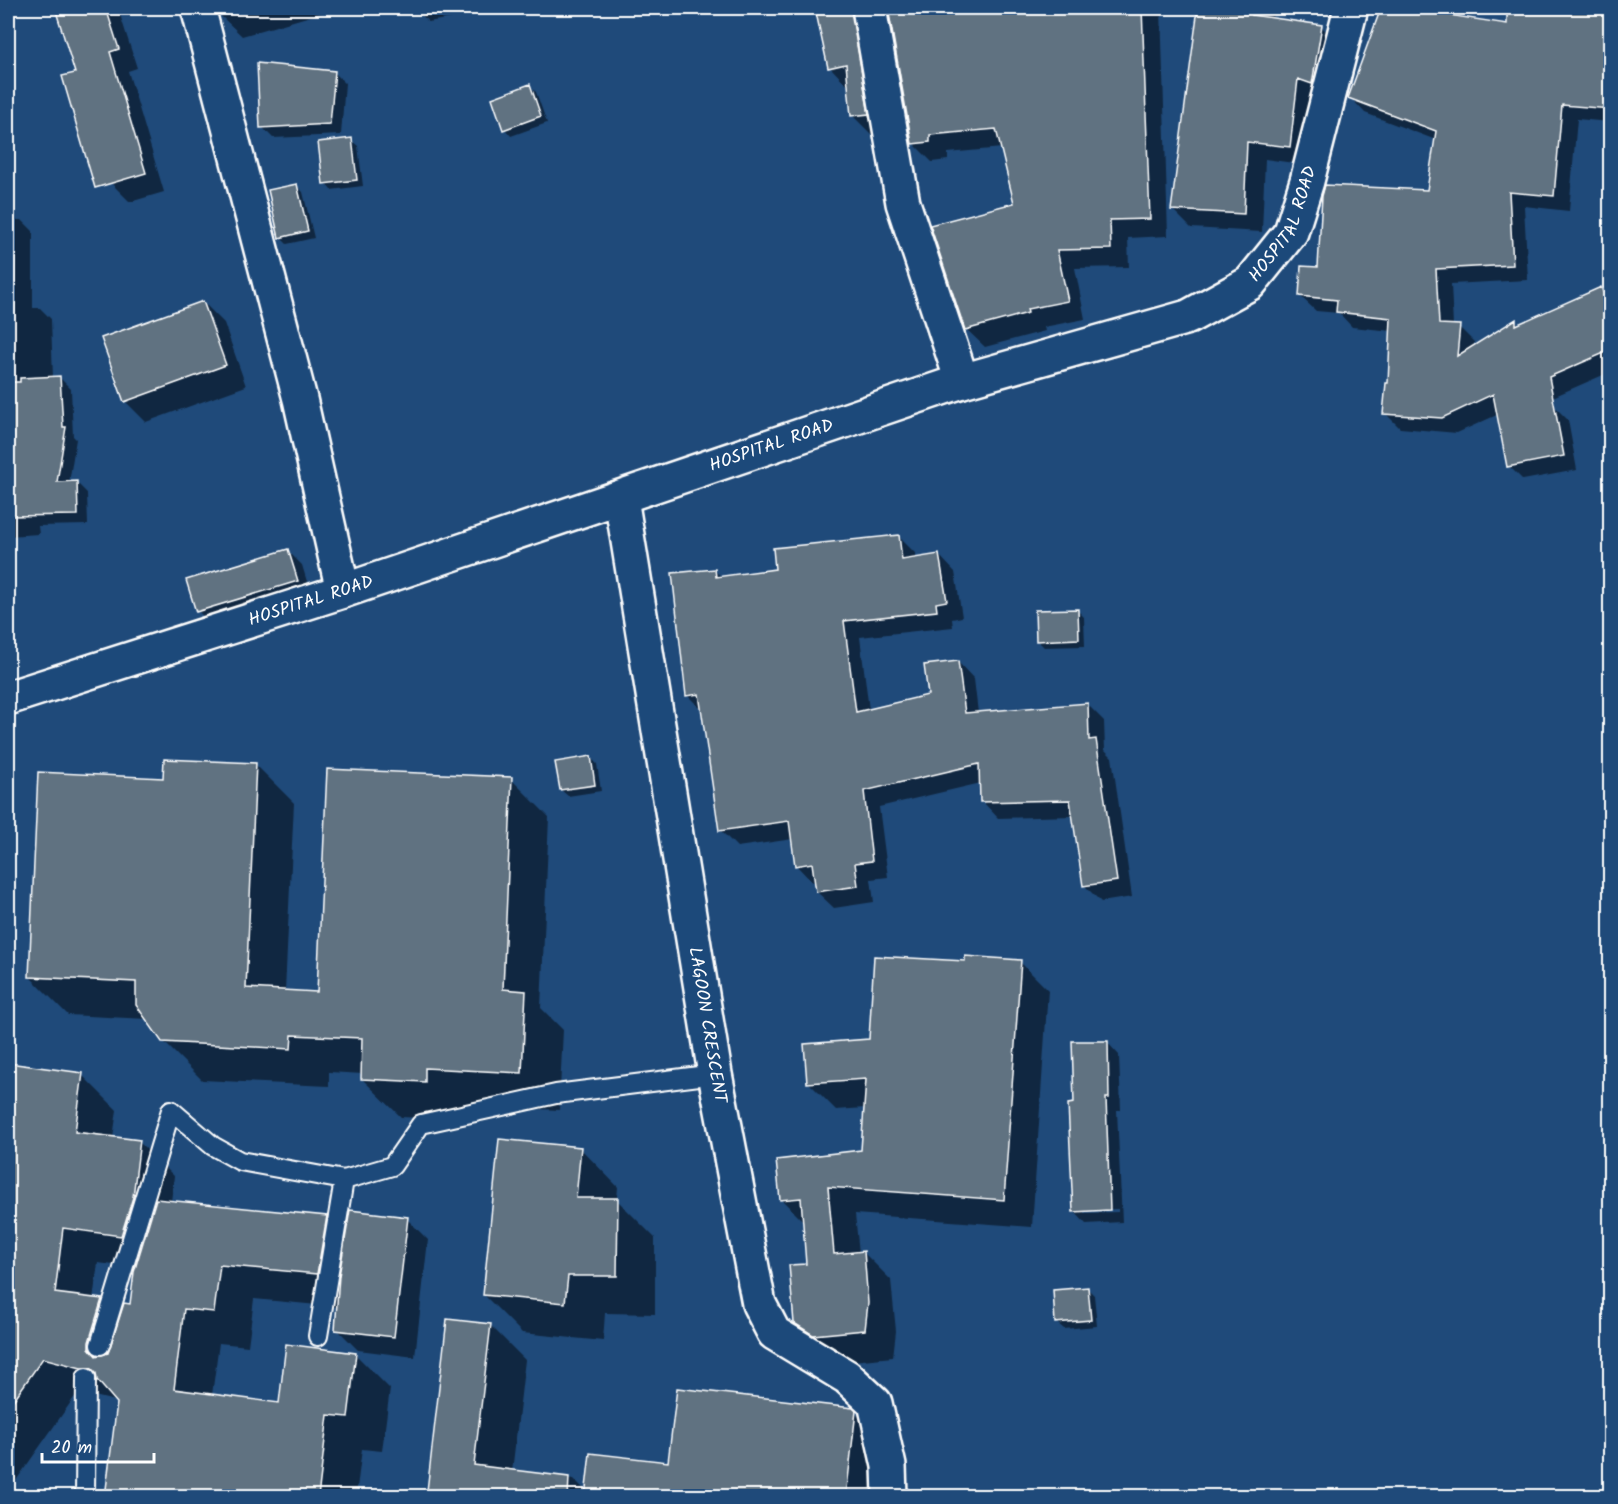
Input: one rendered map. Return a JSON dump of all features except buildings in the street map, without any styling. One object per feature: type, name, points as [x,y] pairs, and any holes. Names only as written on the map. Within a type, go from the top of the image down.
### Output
[{"type":"street","points":[[198,8],[300,399],[343,591]]},
{"type":"street","points":[[869,8],[903,203],[962,381]]},
{"type":"street","name":"HOSPITAL ROAD","points":[[8,698],[343,591],[962,381],[1188,317],[1250,283],[1291,232],[1307,181],[1351,8]]},
{"type":"street","name":"LAGOON CRESCENT","points":[[621,498],[716,1074],[759,1304],[774,1333],[847,1377],[875,1402],[889,1466],[890,1497]]},
{"type":"lane","points":[[100,1345],[171,1110],[213,1146],[240,1161],[344,1180],[392,1166],[421,1124],[556,1094],[716,1074]]},
{"type":"lane","points":[[318,1336],[344,1180]]},
{"type":"lane","points":[[85,1497],[86,1378]]}]
